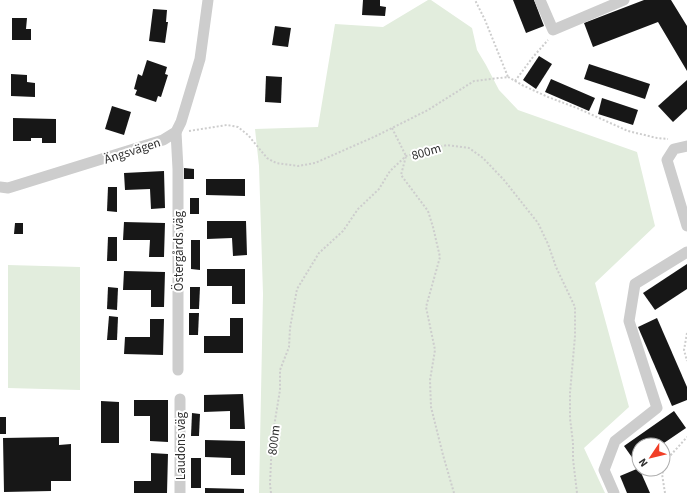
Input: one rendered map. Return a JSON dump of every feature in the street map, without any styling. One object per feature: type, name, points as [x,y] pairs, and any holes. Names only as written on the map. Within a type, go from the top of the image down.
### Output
[{"type":"street","name":"Ängsvägen","points":[[0,187],[8,188],[163,140],[176,132],[181,122],[198,68],[208,0]]},
{"type":"street","points":[[540,0],[553,30],[624,0]]},
{"type":"street","name":"Östergårds väg","points":[[176,132],[178,169],[178,370]]},
{"type":"street","points":[[687,146],[674,149],[667,160],[687,226]]},
{"type":"street","points":[[614,493],[604,470],[615,441],[658,408],[629,321],[635,284],[687,252]]},
{"type":"street","name":"Laudons väg","points":[[180,399],[180,493]]},
{"type":"path","points":[[475,0],[485,20],[508,77]]},
{"type":"path","points":[[515,81],[549,38],[553,30]]},
{"type":"path","points":[[176,132],[227,125],[238,127],[248,135],[267,158],[276,163],[298,166],[315,163],[376,136],[428,110],[474,81],[508,77],[548,97],[628,130],[657,138],[671,139]]},
{"type":"path","points":[[392,128],[406,156],[401,175],[428,211],[440,257],[426,306],[434,350],[430,380],[431,407],[454,493]]},
{"type":"path","name":"800m","points":[[271,493],[270,478],[272,439],[280,390],[280,370],[289,347],[290,328],[297,289],[318,253],[343,231],[358,209],[379,189],[390,171],[406,156],[447,145],[469,148],[482,158],[504,180],[538,223],[548,244],[556,268],[575,307],[575,336],[570,393],[570,418],[577,493]]},
{"type":"path","points":[[687,334],[684,350],[687,361]]},
{"type":"path","points":[[665,493],[662,474],[669,456],[687,437]]},
{"type":"green space","points":[[428,0],[431,0],[472,28],[477,50],[499,90],[518,110],[637,152],[655,226],[595,283],[629,407],[584,448],[605,493],[259,493],[263,294],[259,166],[255,129],[318,127],[335,24],[383,27]]},
{"type":"green space","points":[[8,265],[80,267],[80,390],[8,388]]},
{"type":"building","points":[[363,0],[380,0],[380,6],[386,7],[385,16],[362,15]]},
{"type":"building","points":[[513,0],[534,0],[544,26],[526,33]]},
{"type":"building","points":[[644,0],[671,0],[687,26],[687,71],[658,22],[593,47],[584,23]]},
{"type":"building","points":[[153,9],[167,10],[166,22],[168,22],[165,43],[149,41]]},
{"type":"building","points":[[12,18],[27,18],[26,29],[31,29],[31,40],[12,40]]},
{"type":"building","points":[[275,26],[291,28],[288,47],[272,45]]},
{"type":"building","points":[[539,56],[552,64],[536,89],[523,80]]},
{"type":"building","points":[[147,60],[167,67],[165,74],[168,75],[161,97],[158,96],[156,102],[135,95],[137,90],[134,89],[138,74],[142,76]]},
{"type":"building","points":[[589,64],[650,84],[645,99],[584,79]]},
{"type":"building","points":[[11,74],[27,75],[27,82],[35,83],[35,97],[11,96]]},
{"type":"building","points":[[266,76],[282,77],[281,103],[265,102]]},
{"type":"building","points":[[551,79],[595,98],[589,111],[545,92]]},
{"type":"building","points":[[687,80],[687,109],[673,122],[658,106]]},
{"type":"building","points":[[602,98],[638,110],[633,125],[598,114]]},
{"type":"building","points":[[112,106],[131,112],[124,135],[105,129]]},
{"type":"building","points":[[13,118],[56,119],[56,143],[42,143],[42,138],[31,138],[31,141],[13,141]]},
{"type":"building","points":[[184,168],[194,169],[194,179],[184,179]]},
{"type":"building","points":[[164,171],[165,208],[151,209],[150,189],[125,190],[124,173]]},
{"type":"building","points":[[206,179],[245,179],[245,196],[206,195]]},
{"type":"building","points":[[108,187],[117,187],[117,212],[107,211]]},
{"type":"building","points":[[190,198],[199,198],[199,214],[190,214]]},
{"type":"building","points":[[207,221],[246,221],[247,255],[233,256],[232,238],[207,239]]},
{"type":"building","points":[[124,222],[165,223],[164,257],[149,257],[150,240],[123,240]]},
{"type":"building","points":[[15,223],[23,223],[23,234],[14,234]]},
{"type":"building","points":[[108,237],[117,237],[117,261],[107,261]]},
{"type":"building","points":[[191,240],[200,240],[200,270],[191,269]]},
{"type":"building","points":[[687,264],[687,289],[655,310],[643,293]]},
{"type":"building","points":[[207,269],[245,269],[245,304],[232,304],[232,286],[207,286]]},
{"type":"building","points":[[124,271],[165,272],[164,307],[151,307],[151,290],[123,290]]},
{"type":"building","points":[[108,287],[118,288],[117,310],[107,309]]},
{"type":"building","points":[[190,287],[200,287],[199,309],[190,309]]},
{"type":"building","points":[[189,313],[199,313],[198,335],[189,335]]},
{"type":"building","points":[[109,316],[118,317],[117,340],[107,340]]},
{"type":"building","points":[[230,318],[243,318],[243,353],[204,353],[204,336],[230,336]]},
{"type":"building","points":[[657,318],[687,387],[687,400],[672,406],[638,327]]},
{"type":"building","points":[[150,319],[164,319],[163,355],[124,354],[125,337],[150,337]]},
{"type":"building","points":[[243,394],[245,429],[230,429],[230,411],[204,412],[204,395]]},
{"type":"building","points":[[134,400],[168,400],[168,442],[150,441],[150,416],[134,416]]},
{"type":"building","points":[[101,401],[119,402],[119,443],[101,443]]},
{"type":"building","points":[[674,411],[686,428],[671,438],[637,437]]},
{"type":"building","points":[[192,413],[200,414],[199,436],[191,436]]},
{"type":"building","points":[[0,417],[6,417],[6,434],[0,434]]},
{"type":"building","points":[[59,437],[59,445],[71,444],[71,481],[51,481],[51,491],[4,492],[3,438]]},
{"type":"building","points":[[205,440],[245,441],[245,475],[231,475],[231,458],[205,457]]},
{"type":"building","points":[[631,441],[631,456],[624,446]]},
{"type":"building","points":[[151,453],[168,454],[167,493],[134,493],[134,481],[151,481]]},
{"type":"building","points":[[191,458],[201,458],[201,488],[191,488]]},
{"type":"building","points":[[631,471],[631,477],[643,477],[650,493],[627,493],[620,476]]},
{"type":"building","points":[[205,488],[244,489],[244,493],[205,493]]}]
